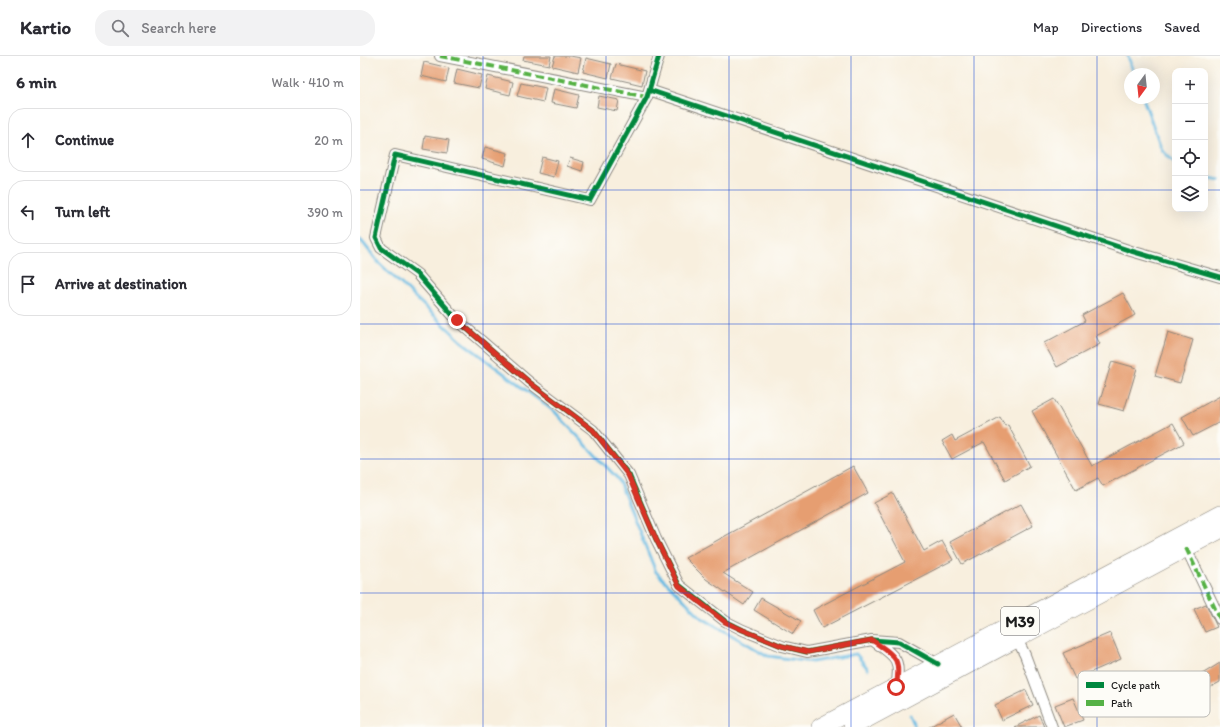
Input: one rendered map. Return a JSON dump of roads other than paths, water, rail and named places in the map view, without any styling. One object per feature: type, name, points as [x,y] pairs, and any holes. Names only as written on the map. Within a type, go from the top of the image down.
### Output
[{"type":"highway","name":"M39","points":[[852,727],[1017,639],[1152,559],[1220,514]]},
{"type":"highway","name":"M39","points":[[820,727],[938,664],[1152,559],[1186,548],[1220,530]]},
{"type":"street","points":[[440,56],[648,94],[1131,251],[1220,277]]},
{"type":"street","points":[[659,56],[648,94],[590,200],[395,155],[376,238],[381,248],[417,274],[457,320],[529,382],[593,430],[628,475],[656,539],[679,586],[725,622],[782,646],[808,652],[872,640],[899,642],[938,664]]},
{"type":"street","points":[[1186,548],[1220,619]]},
{"type":"street","points":[[1017,639],[1052,727]]},
{"type":"street","points":[[872,640],[894,656],[899,671],[896,687]]},
{"type":"waterway","points":[[1128,56],[1132,68]]},
{"type":"waterway","points":[[1145,104],[1162,150],[1172,160]]},
{"type":"waterway","points":[[1208,178],[1220,180]]},
{"type":"waterway","points":[[360,239],[378,262],[461,341],[555,412],[618,479],[656,572],[702,618],[768,656],[812,662],[856,654],[868,669]]},
{"type":"waterway","points":[[910,715],[914,727]]}]
